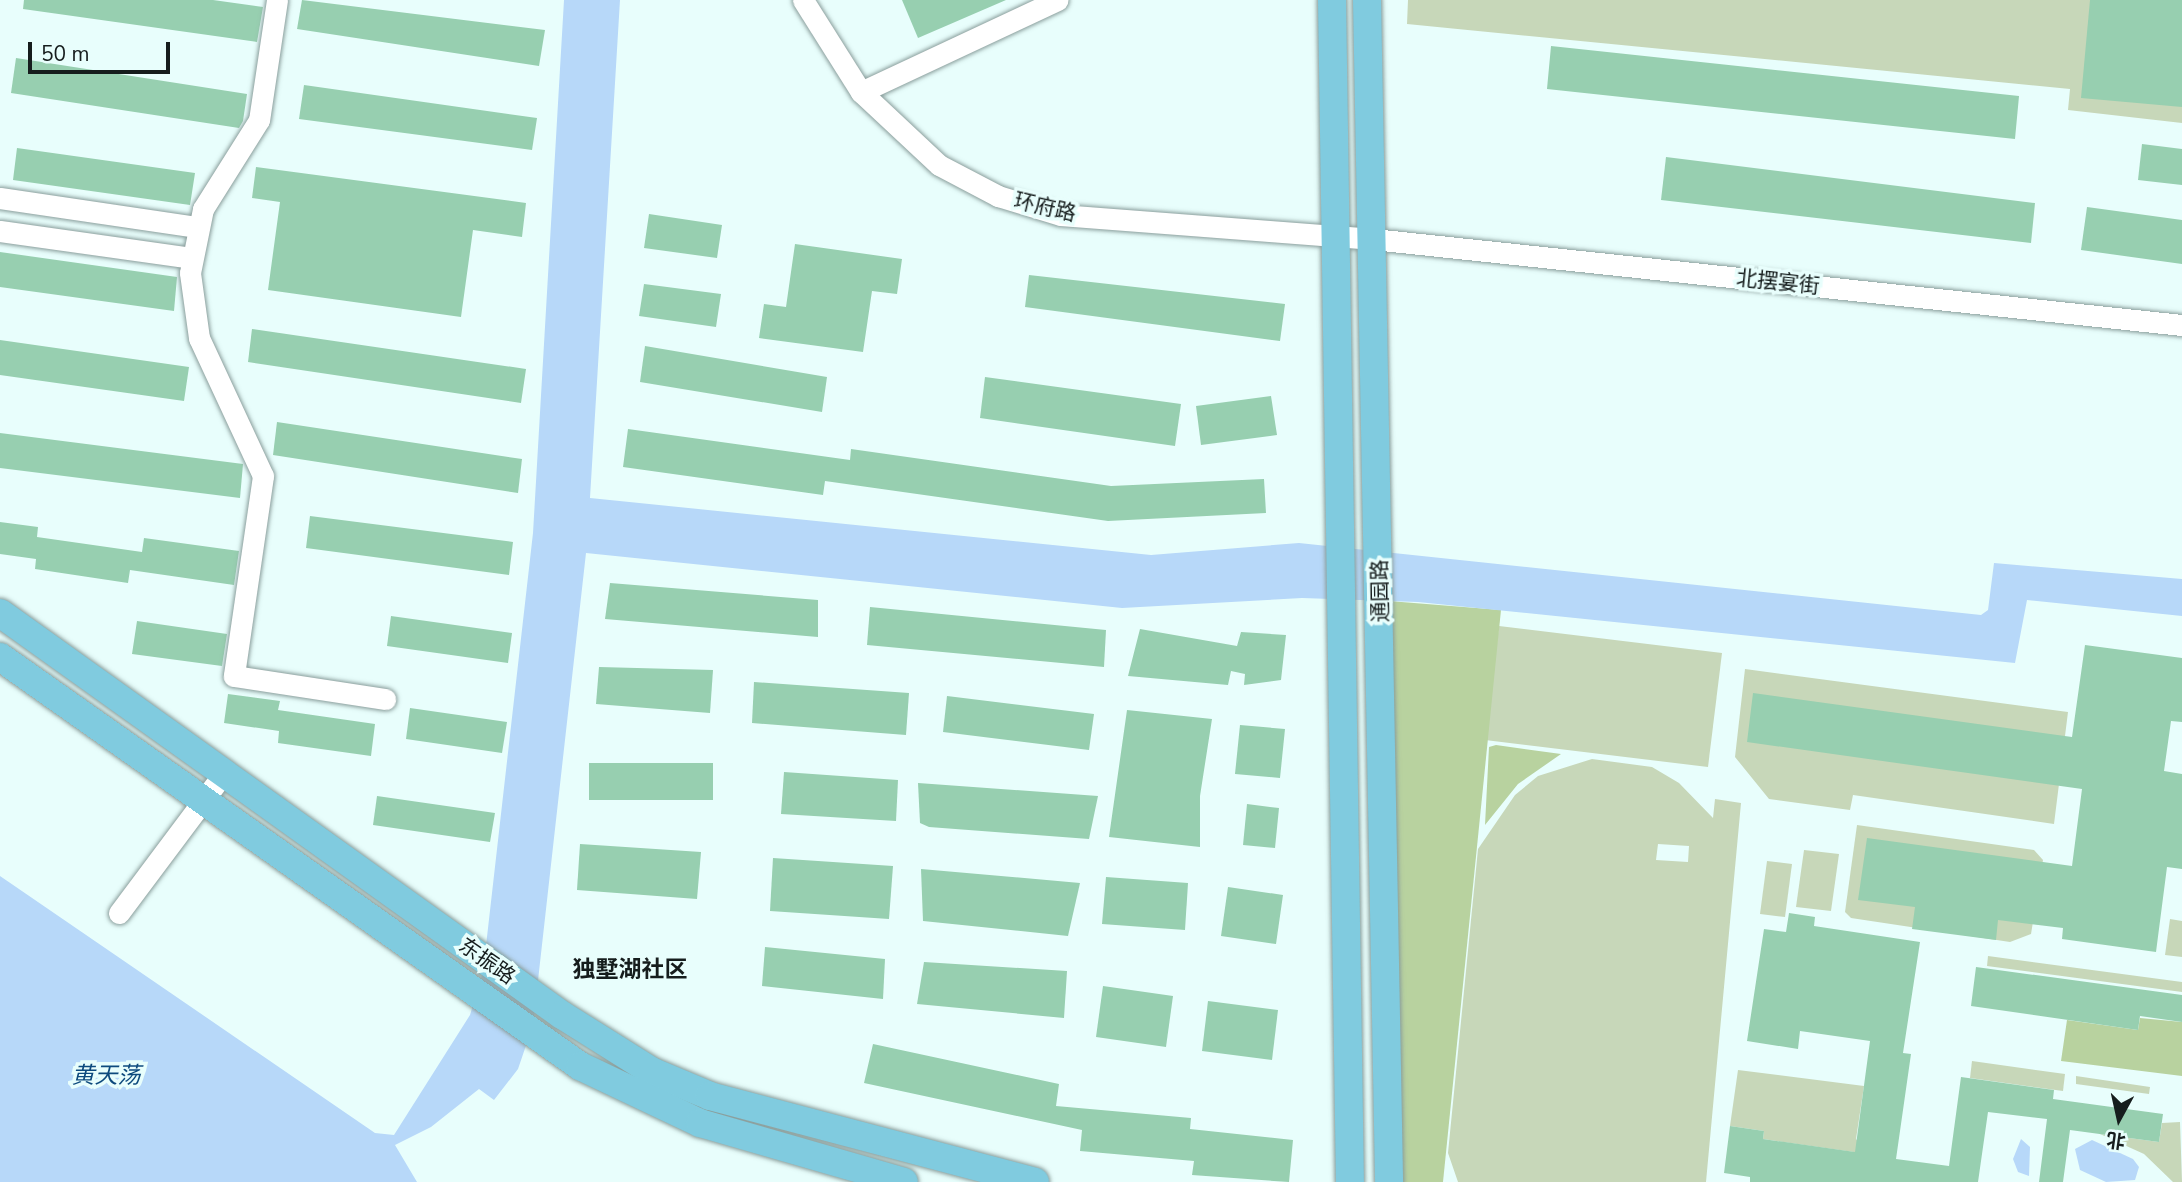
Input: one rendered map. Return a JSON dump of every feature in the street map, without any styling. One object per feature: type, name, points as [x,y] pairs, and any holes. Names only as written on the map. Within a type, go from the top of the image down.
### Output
[{"type":"main road","name":"通园路","points":[[1332,0],[1350,1182]]},
{"type":"main road","name":"通园路","points":[[1367,0],[1389,1182]]},
{"type":"main road","name":"东振路","points":[[0,613],[541,1000],[636,1063],[710,1096],[1035,1182]]},
{"type":"main road","name":"东振路","points":[[0,657],[538,1038],[619,1086],[700,1123],[904,1182]]},
{"type":"street","points":[[277,0],[259,120],[196,227],[191,258],[191,304],[199,338],[263,476],[234,676],[385,699]]},
{"type":"street","name":"环府路","points":[[803,0],[861,92],[939,165],[998,196],[1061,215],[1373,239]]},
{"type":"street","points":[[861,92],[1057,0]]},
{"type":"street","points":[[0,198],[196,227]]},
{"type":"street","points":[[0,231],[191,258]]},
{"type":"street","name":"北摆宴街","points":[[1373,239],[2182,325]]},
{"type":"street","points":[[119,913],[223,774]]},
{"type":"green space","points":[[1408,0],[2182,0],[2182,123],[2068,110],[2070,89],[1407,24]]},
{"type":"green space","points":[[1389,601],[1501,610],[1443,1182],[1397,1182]]},
{"type":"green space","points":[[1499,626],[1722,653],[1708,767],[1485,740]]},
{"type":"green space","points":[[1745,669],[2068,712],[2054,824],[1853,795],[1850,810],[1769,799],[1735,757]]},
{"type":"green space","points":[[1496,745],[1561,754],[1518,784],[1485,825],[1489,747]]},
{"type":"green space","points":[[1592,759],[1652,767],[1679,783],[1713,818],[1715,799],[1741,803],[1706,1182],[1458,1182],[1448,1153],[1478,849],[1515,795],[1538,776]],"holes":[[[1658,844],[1689,846],[1688,862],[1656,860]]]},
{"type":"green space","points":[[1857,825],[2034,850],[2043,860],[2031,934],[2010,942],[1851,918],[1845,912]]},
{"type":"green space","points":[[1804,850],[1839,854],[1831,911],[1796,907]]},
{"type":"green space","points":[[1767,861],[1792,864],[1785,917],[1760,914]]},
{"type":"green space","points":[[2170,919],[2182,921],[2182,957],[2165,955]]},
{"type":"green space","points":[[1988,956],[2182,982],[2182,992],[1987,966]]},
{"type":"green space","points":[[2140,1018],[2182,1022],[2182,1076],[2061,1061],[2067,1020],[2138,1030]]},
{"type":"green space","points":[[1972,1061],[2065,1074],[2063,1091],[1970,1078]]},
{"type":"green space","points":[[1738,1070],[1864,1086],[1856,1139],[1868,1154],[1763,1139],[1764,1131],[1730,1126]]},
{"type":"green space","points":[[2076,1076],[2150,1087],[2149,1094],[2076,1084]]},
{"type":"green space","points":[[2180,1122],[2182,1182],[2173,1182],[2144,1154],[2100,1134],[2159,1142],[2162,1123]]},
{"type":"water","name":"黄天荡","points":[[564,0],[620,0],[590,498],[1151,555],[1299,543],[1981,615],[1988,610],[1994,563],[2182,579],[2182,616],[2027,600],[2015,663],[1418,602],[1302,598],[1122,608],[586,553],[533,1025],[518,1069],[494,1100],[479,1089],[431,1127],[395,1145],[417,1182],[0,1182],[0,876],[375,1133],[394,1135],[470,1015],[483,972],[533,533]]},
{"type":"water","points":[[2021,1139],[2030,1147],[2029,1176],[2018,1172],[2013,1159]]},
{"type":"water","points":[[2092,1140],[2133,1159],[2139,1167],[2135,1180],[2106,1182],[2080,1170],[2075,1149]]},
{"type":"building","points":[[24,0],[213,0],[263,7],[257,42],[23,9]]},
{"type":"building","points":[[302,0],[545,30],[539,66],[297,29]]},
{"type":"building","points":[[902,0],[1006,0],[918,38]]},
{"type":"building","points":[[2090,0],[2182,0],[2182,107],[2081,98]]},
{"type":"building","points":[[1551,46],[2019,96],[2015,139],[1547,89]]},
{"type":"building","points":[[16,58],[247,94],[243,121],[239,128],[11,93]]},
{"type":"building","points":[[304,85],[537,118],[532,150],[299,119]]},
{"type":"building","points":[[2142,144],[2182,149],[2182,185],[2138,180]]},
{"type":"building","points":[[17,148],[195,173],[190,205],[13,180]]},
{"type":"building","points":[[1666,157],[2035,203],[2031,243],[1661,200]]},
{"type":"building","points":[[256,167],[526,203],[522,237],[473,230],[461,317],[268,290],[280,202],[252,198]]},
{"type":"building","points":[[2087,207],[2182,220],[2182,264],[2081,250]]},
{"type":"building","points":[[649,214],[722,225],[717,258],[644,248]]},
{"type":"building","points":[[795,244],[902,259],[897,294],[872,291],[863,352],[759,338],[764,304],[786,307]]},
{"type":"building","points":[[0,252],[177,277],[174,311],[0,287]]},
{"type":"building","points":[[1029,275],[1285,304],[1280,341],[1025,307]]},
{"type":"building","points":[[644,284],[721,294],[716,327],[639,316]]},
{"type":"building","points":[[252,329],[526,369],[521,403],[248,362]]},
{"type":"building","points":[[0,340],[189,367],[184,401],[0,375]]},
{"type":"building","points":[[645,346],[827,377],[822,412],[640,382]]},
{"type":"building","points":[[985,377],[1181,404],[1175,446],[980,418]]},
{"type":"building","points":[[1271,396],[1277,435],[1201,445],[1196,406]]},
{"type":"building","points":[[277,422],[522,459],[518,493],[273,455]]},
{"type":"building","points":[[628,429],[850,460],[851,449],[1111,486],[1264,479],[1266,513],[1108,521],[825,481],[823,495],[623,467]]},
{"type":"building","points":[[0,433],[243,464],[240,498],[0,468]]},
{"type":"building","points":[[310,516],[513,542],[509,575],[306,548]]},
{"type":"building","points":[[0,522],[38,527],[37,537],[142,552],[144,538],[239,551],[234,585],[130,570],[128,583],[35,569],[36,559],[0,554]]},
{"type":"building","points":[[610,583],[818,600],[818,637],[605,619]]},
{"type":"building","points":[[870,607],[1106,630],[1104,667],[867,645]]},
{"type":"building","points":[[391,616],[512,633],[508,663],[387,646]]},
{"type":"building","points":[[137,621],[227,634],[222,666],[132,654]]},
{"type":"building","points":[[1140,629],[1237,646],[1241,632],[1286,635],[1281,680],[1244,685],[1245,674],[1231,671],[1228,685],[1128,676]]},
{"type":"building","points":[[2085,645],[2182,658],[2182,722],[2171,721],[2164,771],[2182,774],[2182,869],[2167,867],[2156,952],[2062,939],[2063,928],[1998,920],[1996,940],[1912,929],[1915,907],[1858,900],[1867,838],[2072,866],[2082,789],[1747,742],[1753,693],[2072,737]]},
{"type":"building","points":[[599,667],[713,670],[710,713],[596,704]]},
{"type":"building","points":[[754,682],[909,693],[906,735],[752,723]]},
{"type":"building","points":[[228,694],[280,701],[278,710],[375,724],[371,756],[278,743],[279,731],[224,723]]},
{"type":"building","points":[[947,696],[1094,714],[1089,750],[943,732]]},
{"type":"building","points":[[410,708],[507,722],[502,753],[406,739]]},
{"type":"building","points":[[1127,710],[1212,719],[1200,796],[1200,847],[1109,837]]},
{"type":"building","points":[[1240,725],[1285,729],[1280,778],[1235,774]]},
{"type":"building","points":[[589,763],[713,763],[713,800],[589,800]]},
{"type":"building","points":[[784,772],[898,780],[896,821],[781,814]]},
{"type":"building","points":[[918,783],[1098,796],[1089,839],[929,827],[920,823]]},
{"type":"building","points":[[377,796],[495,813],[490,842],[373,825]]},
{"type":"building","points":[[1247,804],[1279,808],[1275,848],[1243,845]]},
{"type":"building","points":[[580,844],[701,852],[697,899],[577,890]]},
{"type":"building","points":[[773,858],[893,866],[889,919],[770,911]]},
{"type":"building","points":[[921,869],[1080,883],[1068,936],[923,921]]},
{"type":"building","points":[[1106,877],[1188,883],[1185,930],[1102,924]]},
{"type":"building","points":[[1228,887],[1283,895],[1276,944],[1221,936]]},
{"type":"building","points":[[1789,913],[1815,917],[1814,926],[1920,942],[1903,1053],[1911,1054],[1896,1159],[1949,1166],[1961,1077],[2054,1090],[2053,1099],[2163,1114],[2159,1142],[2070,1130],[2063,1182],[2039,1182],[2047,1119],[1988,1112],[1978,1182],[1750,1182],[1750,1177],[1724,1173],[1730,1126],[1764,1131],[1763,1139],[1855,1152],[1870,1041],[1800,1031],[1798,1049],[1747,1041],[1764,929],[1786,932]]},
{"type":"building","points":[[765,947],[885,959],[883,999],[762,986]]},
{"type":"building","points":[[924,962],[1067,971],[1064,1018],[917,1004]]},
{"type":"building","points":[[1976,967],[2182,995],[2182,1022],[2140,1016],[2138,1030],[1971,1006]]},
{"type":"building","points":[[1103,986],[1173,996],[1166,1047],[1096,1037]]},
{"type":"building","points":[[1208,1001],[1278,1010],[1272,1060],[1202,1051]]},
{"type":"building","points":[[873,1044],[1059,1084],[1056,1106],[1191,1118],[1190,1129],[1293,1140],[1289,1182],[1192,1175],[1194,1161],[1080,1151],[1082,1130],[864,1083]]},
{"type":"district","name":"独墅湖社区","points":[[630,970]]}]
